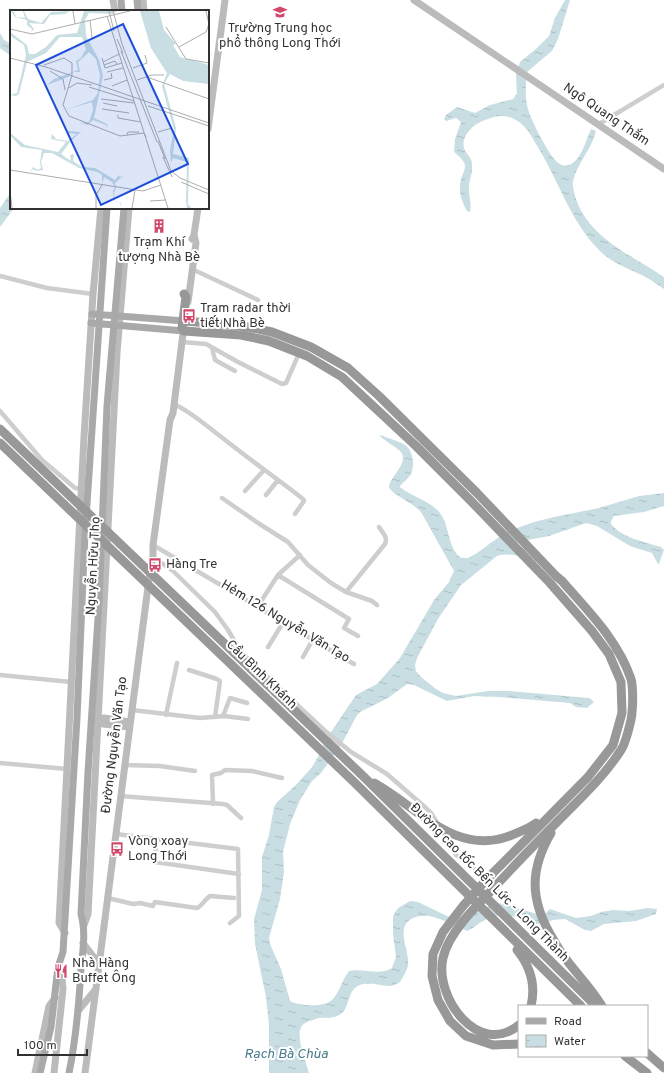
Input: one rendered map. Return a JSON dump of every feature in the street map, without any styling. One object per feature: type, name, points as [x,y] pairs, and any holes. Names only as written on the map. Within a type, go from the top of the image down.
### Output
[{"type":"highway","points":[[184,294],[186,297],[182,331],[241,335],[269,341],[307,356],[342,377],[416,446],[497,528],[553,580],[562,581],[601,627],[618,650],[632,681],[632,713],[622,749],[594,784],[471,912],[452,937],[443,958],[442,976],[447,996],[458,1014],[473,1028],[494,1035],[508,1033],[518,1026]]},
{"type":"highway","points":[[183,321],[243,326],[272,332],[311,347],[348,368],[412,428],[506,523],[553,580],[609,654],[621,682],[622,712],[613,745],[588,777],[488,878],[463,906],[443,932],[433,954],[432,976],[438,1000],[450,1021],[466,1036],[493,1045],[518,1044]]},
{"type":"highway","name":"Cầu Bình Khánh","points":[[0,429],[364,777]]},
{"type":"highway","name":"Cầu Bình Khánh","points":[[0,443],[361,788],[501,927]]},
{"type":"highway","points":[[364,777],[386,790],[432,824],[461,838],[480,841],[502,839],[528,829],[555,810]]},
{"type":"highway","name":"Đường cao tốc Bến Lức - Long Thành","points":[[364,777],[595,1005]]},
{"type":"highway","points":[[569,810],[545,843],[538,862],[534,889],[536,902],[541,917],[563,956],[593,991],[601,1005]]},
{"type":"highway","points":[[501,927],[522,956],[529,969],[534,993],[531,1005]]},
{"type":"highway","name":"Đường cao tốc Bến Lức - Long Thành","points":[[501,927],[580,1005]]},
{"type":"highway","points":[[648,1054],[664,1068]]},
{"type":"highway","points":[[626,1057],[647,1073]]},
{"type":"highway","points":[[637,1057],[654,1073]]},
{"type":"main road","points":[[113,0],[115,10]]},
{"type":"main road","points":[[121,0],[122,10]]},
{"type":"main road","points":[[137,0],[138,10]]},
{"type":"main road","points":[[143,0],[144,10]]},
{"type":"main road","points":[[209,121],[225,0]]},
{"type":"main road","name":"Ngô Quang Thắm","points":[[414,0],[664,169]]},
{"type":"main road","name":"Nguyễn Hữu Thọ","points":[[74,718],[80,652],[86,526],[100,314],[101,209]]},
{"type":"main road","name":"Nguyễn Hữu Thọ","points":[[74,718],[71,682],[91,323],[93,294],[102,228],[107,209]]},
{"type":"main road","name":"Nguyễn Hữu Thọ","points":[[69,1073],[78,1011],[83,943],[84,925],[81,914],[95,720],[107,406],[117,325],[124,209]]},
{"type":"main road","name":"Nguyễn Hữu Thọ","points":[[117,316],[130,209]]},
{"type":"main road","points":[[184,294],[191,242],[194,235],[198,209]]},
{"type":"main road","points":[[92,314],[183,321],[196,243],[194,235]]},
{"type":"main road","points":[[91,323],[182,331]]},
{"type":"main road","name":"Đường Nguyễn Văn Tạo","points":[[85,1073],[148,579],[153,557],[153,545],[170,420],[173,413],[182,342],[182,331]]},
{"type":"main road","name":"Đường Nguyễn Văn Tạo","points":[[170,420],[168,412],[182,331]]},
{"type":"main road","points":[[74,718],[95,720],[104,718],[130,724]]},
{"type":"main road","points":[[65,933],[59,923],[67,769],[74,718]]},
{"type":"main road","points":[[40,1073],[50,1027],[58,967],[63,952],[65,933],[74,718]]},
{"type":"main road","points":[[83,943],[93,954],[98,955],[101,953]]},
{"type":"main road","points":[[83,943],[99,964]]},
{"type":"main road","points":[[54,1073],[63,989],[62,978],[58,967]]},
{"type":"main road","points":[[78,1011],[96,989]]},
{"type":"main road","points":[[34,1073],[49,1006],[55,998]]},
{"type":"street","points":[[599,124],[664,85]]},
{"type":"street","points":[[192,269],[258,300]]},
{"type":"street","points":[[0,276],[47,288],[93,294]]},
{"type":"street","points":[[182,342],[204,343],[282,384],[286,383],[297,358]]},
{"type":"street","points":[[212,348],[215,360],[235,371]]},
{"type":"street","points":[[174,404],[185,409],[301,497],[304,501],[295,514]]},
{"type":"street","points":[[0,411],[42,460],[75,488],[82,489]]},
{"type":"street","points":[[245,492],[264,470]]},
{"type":"street","points":[[266,495],[278,480]]},
{"type":"street","points":[[222,498],[288,542],[319,574],[346,592],[377,604]]},
{"type":"street","points":[[346,592],[385,544],[385,536],[379,527]]},
{"type":"street","name":"Hẻm 126 Nguyễn Văn Tạo","points":[[153,545],[284,621],[354,664]]},
{"type":"street","points":[[258,606],[278,575],[300,555]]},
{"type":"street","points":[[153,557],[173,572],[215,612],[228,630],[240,652],[324,730],[351,752],[387,774],[426,808],[431,813],[456,854],[481,875]]},
{"type":"street","points":[[278,575],[349,619],[344,628],[358,636]]},
{"type":"street","points":[[268,647],[284,621]]},
{"type":"street","points":[[302,657],[313,639]]},
{"type":"street","points":[[166,715],[177,663]]},
{"type":"street","points":[[189,670],[220,681],[215,717]]},
{"type":"street","points":[[0,674],[71,682]]},
{"type":"street","points":[[223,716],[230,698],[247,703]]},
{"type":"street","points":[[132,710],[200,718],[223,716],[248,720]]},
{"type":"street","points":[[0,763],[67,769]]},
{"type":"street","points":[[124,764],[160,766],[195,771]]},
{"type":"street","points":[[212,804],[212,775],[221,773],[225,770],[252,771],[282,778]]},
{"type":"street","points":[[120,796],[227,805],[241,818]]},
{"type":"street","points":[[116,834],[238,849],[239,916],[230,923]]},
{"type":"street","points":[[156,839],[155,862],[239,874]]},
{"type":"street","points":[[108,898],[133,904],[140,903],[153,906],[155,902],[197,908],[200,907],[206,898],[210,896],[234,898]]},
{"type":"water","points":[[565,0],[570,0],[558,39],[552,51],[526,74],[526,98],[528,111],[544,144],[553,158],[557,162],[566,166],[573,163],[580,155],[591,129],[596,131],[573,181],[575,196],[581,210],[589,223],[612,244],[664,277],[664,289],[643,275],[604,255],[589,239],[573,214],[546,162],[526,128],[512,118],[504,116],[492,117],[478,123],[467,133],[464,146],[472,164],[472,172],[469,182],[471,205],[470,212],[467,211],[464,205],[460,193],[460,186],[465,165],[460,157],[454,152],[455,139],[461,122],[456,118],[446,121],[444,119],[446,115],[457,107],[475,113],[490,105],[513,99],[517,94],[516,74],[520,62],[549,36],[555,18]]},
{"type":"water","points":[[0,33],[4,40],[10,43],[10,55],[0,48]]},
{"type":"water","points":[[10,193],[10,209],[13,209],[0,227],[0,208]]},
{"type":"water","name":"Rạch Bà Chùa","points":[[381,435],[402,443],[408,447],[412,458],[413,467],[410,476],[400,487],[431,505],[440,513],[446,524],[453,548],[461,558],[468,558],[477,553],[506,532],[534,522],[599,508],[639,496],[664,493],[664,506],[644,512],[614,516],[611,524],[627,536],[661,547],[664,550],[658,564],[652,553],[630,546],[597,526],[586,523],[549,536],[517,542],[525,549],[544,557],[556,569],[519,556],[497,556],[461,585],[438,619],[417,658],[415,665],[416,671],[421,677],[443,693],[456,696],[488,691],[509,691],[589,698],[594,702],[587,708],[576,707],[570,703],[499,697],[474,696],[447,701],[414,685],[407,684],[388,698],[360,712],[340,747],[321,773],[312,781],[300,800],[290,824],[283,852],[284,872],[280,899],[269,938],[270,944],[281,969],[290,1001],[305,1005],[324,1004],[333,999],[349,971],[360,970],[377,972],[392,968],[396,957],[393,934],[393,916],[398,908],[410,901],[418,902],[456,919],[498,903],[541,915],[550,909],[576,918],[591,916],[601,912],[613,910],[629,911],[648,908],[657,909],[656,914],[636,921],[604,924],[591,931],[585,930],[565,919],[537,924],[516,917],[503,915],[483,921],[467,931],[433,917],[417,916],[406,923],[404,928],[404,940],[408,965],[400,982],[390,986],[368,984],[360,985],[353,990],[345,1010],[342,1013],[334,1017],[318,1018],[304,1024],[301,1028],[300,1040],[309,1073],[269,1073],[269,1025],[266,997],[255,944],[254,919],[262,890],[262,857],[269,835],[274,807],[277,802],[296,785],[312,767],[325,741],[356,695],[377,684],[400,658],[434,600],[449,582],[454,571],[421,512],[389,488],[392,479],[401,465],[403,456],[396,447],[382,438],[380,436]]},
{"type":"place","name":"Trường Trung học phổ thông Long Thới","points":[[280,12]]},
{"type":"place","name":"Trạm Khí tượng Nhà Bè","points":[[159,226]]},
{"type":"place","name":"Trạm radar thời tiết Nhà Bè","points":[[189,316]]},
{"type":"place","name":"Hàng Tre","points":[[155,565]]},
{"type":"place","name":"Vòng xoay Long Thới","points":[[117,849]]},
{"type":"place","name":"Nhà Hàng Buffet Ông","points":[[61,971]]}]
